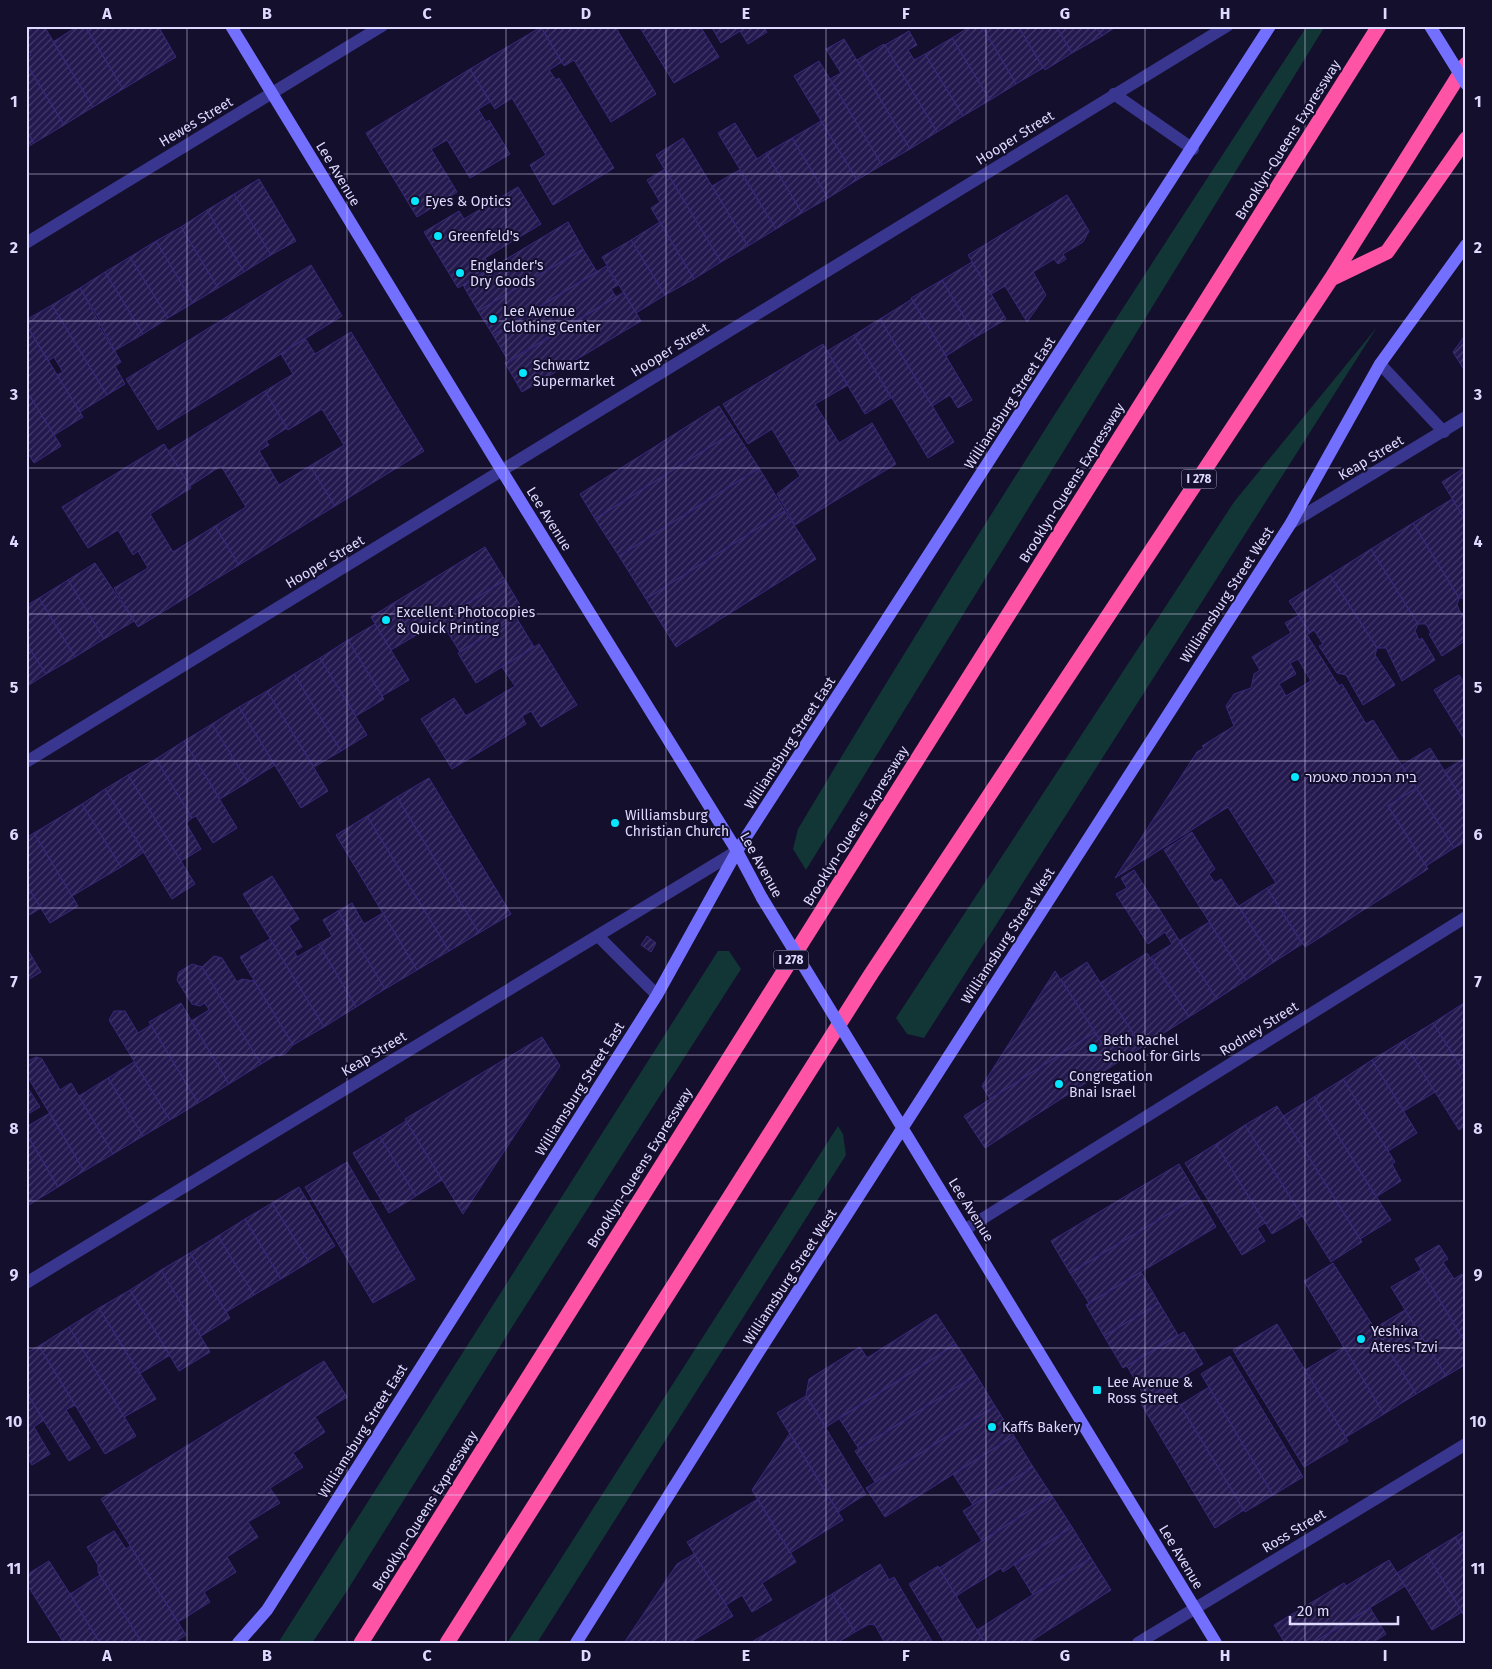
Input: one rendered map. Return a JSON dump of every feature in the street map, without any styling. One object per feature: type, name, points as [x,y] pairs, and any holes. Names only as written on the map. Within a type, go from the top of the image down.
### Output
[{"type":"highway","name":"Brooklyn-Queens Expressway","points":[[361,1643],[1379,26]]},
{"type":"highway","name":"I 278","points":[[447,1643],[871,974],[1332,279],[1466,64]]},
{"type":"highway","points":[[1332,279],[1387,252],[1466,139]]},
{"type":"main road","name":"Lee Avenue","points":[[231,26],[502,472],[737,851],[762,898],[966,1229],[1216,1643]]},
{"type":"main road","name":"Williamsburg Street East","points":[[238,1643],[267,1610],[657,996],[737,851],[1270,26]]},
{"type":"main road","points":[[1430,26],[1466,84]]},
{"type":"main road","name":"Williamsburg Street West","points":[[576,1643],[1290,523],[1380,364],[1466,245]]},
{"type":"street","name":"Hewes Street","points":[[26,243],[382,26]]},
{"type":"street","name":"Hooper Street","points":[[26,762],[1227,26]]},
{"type":"street","points":[[1114,94],[1192,149]]},
{"type":"street","points":[[1380,364],[1444,432]]},
{"type":"street","name":"Keap Street","points":[[1290,523],[1466,417]]},
{"type":"street","name":"Keap Street","points":[[26,1283],[737,851]]},
{"type":"street","name":"Rodney Street","points":[[966,1229],[1466,917]]},
{"type":"street","points":[[598,936],[657,996]]},
{"type":"street","name":"Ross Street","points":[[1138,1643],[1466,1444]]},
{"type":"green space","points":[[1307,26],[1325,26],[806,870],[793,849],[798,829],[984,525]]},
{"type":"green space","points":[[1377,327],[924,1038],[907,1034],[896,1018],[1234,502]]},
{"type":"green space","points":[[718,951],[729,951],[741,969],[514,1324],[345,1594],[312,1643],[278,1643]]},
{"type":"green space","points":[[838,1126],[843,1134],[846,1155],[537,1643],[507,1643]]},
{"type":"building","points":[[32,26],[44,26],[93,107],[64,125],[26,63],[26,58],[31,55],[26,47],[26,30]]},
{"type":"building","points":[[78,26],[85,26],[123,89],[93,107],[53,42]]},
{"type":"building","points":[[85,26],[158,26],[176,57],[123,89]]},
{"type":"building","points":[[619,26],[616,28],[656,94],[611,122],[574,60],[564,66],[541,27]]},
{"type":"building","points":[[639,26],[700,26],[719,57],[674,83]]},
{"type":"building","points":[[711,26],[763,26],[767,32],[748,44],[740,31],[721,43]]},
{"type":"building","points":[[971,26],[982,26],[1016,84],[990,100],[952,38]]},
{"type":"building","points":[[982,26],[1018,26],[1043,68],[1016,84]]},
{"type":"building","points":[[1018,26],[1056,26],[1072,53],[1045,70]]},
{"type":"building","points":[[1056,26],[1096,26],[1102,36],[1072,53]]},
{"type":"building","points":[[1096,26],[1117,26],[1102,36]]},
{"type":"building","points":[[541,27],[562,62],[549,70],[556,80],[559,78],[614,168],[553,205],[530,165],[546,155],[512,98],[495,109],[470,69]]},
{"type":"building","points":[[909,31],[917,45],[908,50],[914,60],[925,54],[963,116],[937,132],[885,45]]},
{"type":"building","points":[[952,38],[990,100],[963,116],[925,54]]},
{"type":"building","points":[[844,39],[910,149],[882,165],[830,79],[841,73],[826,49]]},
{"type":"building","points":[[884,44],[937,132],[910,149],[857,60]]},
{"type":"building","points":[[819,61],[882,165],[857,180],[794,76]]},
{"type":"building","points":[[26,63],[64,125],[34,143],[26,130]]},
{"type":"building","points":[[470,69],[490,102],[478,109],[486,122],[489,120],[510,154],[470,178],[447,140],[431,149],[457,192],[417,217],[366,133]]},
{"type":"building","points":[[821,121],[857,180],[828,198],[792,138]]},
{"type":"building","points":[[735,123],[757,159],[766,153],[802,213],[776,229],[718,133]]},
{"type":"building","points":[[26,130],[34,143],[26,148]]},
{"type":"building","points":[[683,138],[748,246],[721,262],[656,155]]},
{"type":"building","points":[[792,138],[828,198],[802,213],[766,153]]},
{"type":"building","points":[[665,169],[721,262],[694,279],[651,208],[660,202],[647,180]]},
{"type":"building","points":[[739,170],[776,229],[748,246],[712,186]]},
{"type":"building","points":[[259,179],[296,241],[271,255],[234,194]]},
{"type":"building","points":[[518,187],[541,224],[485,258],[491,268],[458,288],[424,232],[459,211],[464,219]]},
{"type":"building","points":[[234,194],[271,255],[244,272],[207,210]]},
{"type":"building","points":[[1067,195],[1089,231],[1083,242],[1063,254],[1066,259],[1058,264],[1054,259],[1033,272],[1046,295],[1027,322],[1005,286],[991,294],[968,255]]},
{"type":"building","points":[[207,210],[244,272],[218,288],[181,227]]},
{"type":"building","points":[[568,222],[583,249],[478,311],[463,285]]},
{"type":"building","points":[[660,222],[694,279],[665,295],[631,240]]},
{"type":"building","points":[[181,227],[218,288],[193,303],[156,241]]},
{"type":"building","points":[[631,240],[665,295],[636,313],[602,257]]},
{"type":"building","points":[[156,241],[193,303],[168,318],[130,257]]},
{"type":"building","points":[[583,249],[597,272],[493,335],[478,311]]},
{"type":"building","points":[[130,257],[168,318],[143,334],[105,272]]},
{"type":"building","points":[[972,262],[1006,319],[976,337],[942,280]]},
{"type":"building","points":[[311,265],[342,316],[158,430],[126,379]]},
{"type":"building","points":[[606,266],[618,285],[611,289],[616,297],[509,362],[493,335]]},
{"type":"building","points":[[105,272],[143,334],[114,351],[99,326],[100,320],[80,288]]},
{"type":"building","points":[[942,280],[976,337],[946,356],[911,298]]},
{"type":"building","points":[[80,288],[121,362],[115,366],[125,384],[107,395],[52,305]]},
{"type":"building","points":[[624,292],[641,321],[522,392],[505,363]]},
{"type":"building","points":[[912,299],[972,400],[958,408],[950,395],[932,406],[880,319]]},
{"type":"building","points":[[52,305],[107,395],[80,412],[57,375],[63,372],[54,357],[48,361],[26,324],[26,320]]},
{"type":"building","points":[[880,319],[954,442],[928,458],[854,335]]},
{"type":"building","points":[[29,329],[83,417],[54,435],[26,390],[26,330]]},
{"type":"building","points":[[351,332],[424,451],[335,506],[310,466],[344,445],[322,409],[288,430],[265,391],[293,374],[281,354],[305,338],[315,354]]},
{"type":"building","points":[[1466,334],[1466,366],[1463,368],[1453,352]]},
{"type":"building","points":[[854,335],[891,398],[865,414],[827,351]]},
{"type":"building","points":[[823,344],[848,385],[815,404],[839,443],[872,423],[896,464],[795,525],[777,494],[800,476],[772,429],[748,444],[723,404]]},
{"type":"building","points":[[26,390],[61,446],[34,463],[26,450]]},
{"type":"building","points":[[265,391],[287,428],[266,441],[269,445],[259,451],[279,485],[310,466],[335,506],[239,565],[215,526],[246,507],[221,466],[190,486],[168,451]]},
{"type":"building","points":[[719,406],[735,431],[595,519],[580,494]]},
{"type":"building","points":[[735,431],[759,468],[619,556],[595,519]]},
{"type":"building","points":[[164,444],[191,488],[150,514],[173,552],[215,526],[239,565],[138,627],[114,588],[148,568],[138,551],[133,555],[118,530],[88,548],[62,507]]},
{"type":"building","points":[[1466,467],[1466,521],[1442,482]]},
{"type":"building","points":[[759,468],[785,511],[646,599],[619,556]]},
{"type":"building","points":[[1452,499],[1466,521],[1466,598],[1459,598],[1413,523]]},
{"type":"building","points":[[785,511],[816,559],[676,647],[646,599]]},
{"type":"building","points":[[1413,523],[1459,598],[1457,605],[1461,614],[1463,613],[1466,617],[1466,640],[1442,656],[1429,634],[1431,633],[1426,624],[1418,624],[1371,549]]},
{"type":"building","points":[[485,547],[505,580],[413,637],[392,604]]},
{"type":"building","points":[[1371,549],[1418,624],[1415,631],[1419,640],[1422,638],[1435,660],[1402,681],[1386,648],[1377,648],[1330,575]]},
{"type":"building","points":[[95,563],[134,621],[104,639],[68,580]]},
{"type":"building","points":[[1330,575],[1377,648],[1375,655],[1395,685],[1363,705],[1346,675],[1337,673],[1319,646],[1323,644],[1314,630],[1310,633],[1289,601]]},
{"type":"building","points":[[68,580],[104,639],[75,657],[39,598]]},
{"type":"building","points":[[505,580],[524,612],[460,652],[440,620]]},
{"type":"building","points":[[39,598],[75,657],[46,674],[26,643],[26,606]]},
{"type":"building","points":[[392,604],[413,637],[391,650],[371,617]]},
{"type":"building","name":"בית הכנסת סאטמר","points":[[1299,615],[1310,633],[1307,635],[1339,686],[1342,684],[1366,724],[1373,720],[1416,788],[1388,806],[1428,869],[1305,947],[1267,888],[1276,883],[1228,807],[1115,878],[1197,752],[1204,748],[1202,746],[1234,726],[1226,706],[1234,694],[1251,688],[1254,674],[1260,670],[1252,657],[1291,633],[1285,623]],"holes":[[[1298,659],[1311,681],[1286,696],[1279,684],[1296,674],[1290,663]]]},
{"type":"building","points":[[516,617],[534,647],[476,683],[458,653]]},
{"type":"building","points":[[375,624],[409,680],[382,696],[348,640]]},
{"type":"building","points":[[348,640],[384,699],[356,716],[320,658]]},
{"type":"building","points":[[26,643],[46,674],[26,687]]},
{"type":"building","points":[[539,644],[577,705],[541,727],[531,711],[522,716],[526,724],[452,769],[421,719],[454,698],[466,716],[515,686],[502,667]]},
{"type":"building","points":[[320,658],[367,735],[341,751],[294,674]]},
{"type":"building","points":[[294,674],[341,751],[314,767],[267,691]]},
{"type":"building","points":[[1459,675],[1466,685],[1466,742],[1434,690]]},
{"type":"building","points":[[267,691],[328,791],[301,808],[239,707]]},
{"type":"building","points":[[239,707],[275,765],[248,782],[212,724]]},
{"type":"building","points":[[212,724],[248,782],[220,799],[184,741]]},
{"type":"building","points":[[184,741],[237,828],[213,843],[196,816],[192,818],[156,759]]},
{"type":"building","points":[[1430,748],[1466,805],[1466,841],[1454,848],[1402,765]]},
{"type":"building","points":[[1466,757],[1466,805],[1444,771]]},
{"type":"building","points":[[156,759],[192,818],[186,823],[201,849],[181,861],[128,775]]},
{"type":"building","points":[[128,775],[195,884],[172,899],[105,789]]},
{"type":"building","points":[[429,778],[511,914],[479,933],[397,797]]},
{"type":"building","points":[[1416,788],[1454,848],[1426,866],[1388,806]]},
{"type":"building","points":[[105,789],[144,852],[121,867],[82,804]]},
{"type":"building","points":[[397,797],[479,933],[449,951],[367,816]]},
{"type":"building","points":[[82,804],[121,867],[72,896],[34,833]]},
{"type":"building","points":[[367,816],[449,951],[417,970],[336,835]]},
{"type":"building","points":[[1192,832],[1215,869],[1209,874],[1215,883],[1221,879],[1274,962],[1246,980],[1164,850]]},
{"type":"building","points":[[34,833],[78,906],[50,923],[26,884],[26,838]]},
{"type":"building","points":[[1134,870],[1217,999],[1189,1017],[1151,957],[1172,944],[1165,932],[1148,944],[1116,894],[1127,888],[1121,878]]},
{"type":"building","points":[[272,876],[299,919],[289,926],[302,947],[294,951],[297,957],[319,944],[356,1007],[324,1027],[243,894]]},
{"type":"building","points":[[26,884],[41,908],[26,917]]},
{"type":"building","points":[[1267,888],[1302,944],[1274,962],[1239,906]]},
{"type":"building","points":[[352,903],[364,924],[383,913],[417,970],[385,989],[338,911]]},
{"type":"building","points":[[338,911],[385,989],[356,1007],[319,944],[332,936],[323,920]]},
{"type":"building","points":[[1209,922],[1246,980],[1217,999],[1179,941]]},
{"type":"building","points":[[647,936],[656,943],[651,952],[641,945]]},
{"type":"building","points":[[270,939],[324,1027],[293,1045],[240,957]]},
{"type":"building","points":[[26,947],[41,972],[26,981]]},
{"type":"building","points":[[1147,953],[1189,1017],[1142,1047],[1100,983]]},
{"type":"building","points":[[214,956],[222,958],[237,982],[242,979],[254,981],[293,1045],[286,1053],[280,1056],[276,1055],[261,1064],[202,967]]},
{"type":"building","points":[[1087,962],[1142,1047],[1115,1064],[1061,979]]},
{"type":"building","points":[[192,964],[202,967],[261,1064],[229,1084],[191,1021],[209,1010],[205,1003],[200,1006],[192,1004],[177,980],[179,972]]},
{"type":"building","points":[[1055,971],[1095,1032],[990,1099],[982,1086]]},
{"type":"building","points":[[181,1003],[229,1084],[198,1103],[149,1022]]},
{"type":"building","points":[[1464,1003],[1466,1005],[1464,1072],[1433,1023]]},
{"type":"building","points":[[114,1011],[125,1011],[138,1033],[151,1025],[198,1103],[170,1120],[109,1020]]},
{"type":"building","points":[[1433,1023],[1466,1075],[1466,1131],[1463,1127],[1459,1130],[1403,1041]]},
{"type":"building","points":[[1095,1032],[1115,1064],[985,1148],[964,1116]]},
{"type":"building","points":[[542,1037],[560,1066],[463,1214],[405,1119]]},
{"type":"building","points":[[1403,1041],[1435,1092],[1404,1111],[1372,1060]]},
{"type":"building","points":[[36,1057],[42,1059],[60,1090],[71,1083],[113,1154],[84,1171],[26,1074],[26,1062]]},
{"type":"building","points":[[1372,1060],[1417,1133],[1388,1151],[1343,1079]]},
{"type":"building","points":[[134,1062],[170,1120],[143,1136],[108,1078]]},
{"type":"building","points":[[108,1078],[143,1136],[113,1154],[79,1096]]},
{"type":"building","points":[[1343,1079],[1395,1162],[1392,1164],[1401,1181],[1376,1197],[1314,1097]]},
{"type":"building","points":[[26,1085],[40,1107],[26,1115]]},
{"type":"building","points":[[1314,1097],[1391,1220],[1360,1239],[1283,1116]]},
{"type":"building","points":[[1277,1106],[1362,1242],[1331,1262],[1245,1125]]},
{"type":"building","points":[[50,1113],[84,1171],[58,1187],[26,1133],[26,1127]]},
{"type":"building","points":[[406,1121],[442,1180],[416,1196],[380,1137]]},
{"type":"building","points":[[1245,1125],[1302,1216],[1272,1234],[1216,1144]]},
{"type":"building","points":[[26,1133],[58,1187],[27,1206],[26,1204]]},
{"type":"building","points":[[380,1137],[416,1196],[389,1213],[353,1153]]},
{"type":"building","points":[[1216,1144],[1265,1223],[1257,1228],[1265,1241],[1242,1255],[1185,1163]]},
{"type":"building","points":[[347,1162],[415,1279],[373,1303],[305,1187]]},
{"type":"building","points":[[1179,1164],[1198,1196],[1070,1273],[1051,1241]]},
{"type":"building","points":[[299,1187],[335,1246],[309,1262],[272,1203]]},
{"type":"building","points":[[1198,1196],[1216,1227],[1089,1303],[1070,1273]]},
{"type":"building","points":[[272,1203],[309,1262],[281,1279],[245,1219]]},
{"type":"building","points":[[245,1219],[281,1279],[254,1295],[218,1236]]},
{"type":"building","points":[[218,1236],[254,1295],[226,1312],[190,1253]]},
{"type":"building","points":[[1439,1245],[1448,1259],[1443,1262],[1454,1279],[1462,1274],[1466,1280],[1466,1344],[1415,1259]]},
{"type":"building","points":[[190,1253],[230,1318],[201,1336],[161,1270]]},
{"type":"building","name":"Yeshiva Ateres Tzvi","points":[[1333,1263],[1416,1394],[1384,1414],[1304,1281]]},
{"type":"building","points":[[161,1270],[210,1352],[179,1371],[130,1290]]},
{"type":"building","points":[[1421,1270],[1466,1344],[1466,1364],[1446,1376],[1391,1287]]},
{"type":"building","points":[[1141,1272],[1159,1303],[1104,1336],[1086,1305]]},
{"type":"building","points":[[130,1290],[170,1355],[139,1374],[99,1308]]},
{"type":"building","points":[[1159,1303],[1178,1335],[1123,1368],[1104,1336]]},
{"type":"building","points":[[99,1308],[156,1399],[124,1417],[69,1327]]},
{"type":"building","points":[[1405,1310],[1446,1376],[1416,1394],[1375,1328]]},
{"type":"building","points":[[936,1314],[956,1344],[826,1427],[806,1395],[809,1379],[860,1347],[867,1358]]},
{"type":"building","points":[[1277,1324],[1348,1441],[1304,1467],[1233,1350]]},
{"type":"building","points":[[69,1327],[136,1436],[105,1454],[39,1346]]},
{"type":"building","points":[[1184,1332],[1203,1364],[1146,1399],[1127,1366]]},
{"type":"building","points":[[956,1344],[976,1375],[859,1449],[839,1418]]},
{"type":"building","points":[[39,1346],[75,1405],[66,1410],[90,1448],[69,1461],[26,1392],[26,1353]]},
{"type":"building","points":[[1344,1347],[1384,1414],[1346,1437],[1305,1370]]},
{"type":"building","points":[[1230,1356],[1303,1477],[1273,1495],[1201,1374]]},
{"type":"building","points":[[324,1361],[347,1397],[315,1417],[325,1432],[293,1453],[303,1467],[270,1488],[280,1503],[248,1522],[258,1537],[227,1557],[236,1572],[204,1592],[210,1602],[178,1622],[101,1499]]},
{"type":"building","points":[[976,1375],[995,1406],[875,1482],[855,1451]]},
{"type":"building","points":[[1168,1385],[1244,1510],[1215,1528],[1140,1402]]},
{"type":"building","points":[[1209,1387],[1273,1495],[1245,1512],[1180,1405]]},
{"type":"building","points":[[26,1392],[44,1420],[34,1427],[50,1454],[32,1465],[26,1455]]},
{"type":"building","points":[[806,1396],[866,1494],[838,1512],[777,1413]]},
{"type":"building","points":[[995,1406],[1014,1436],[885,1517],[866,1488]]},
{"type":"building","points":[[790,1433],[843,1520],[790,1553],[752,1490]]},
{"type":"building","points":[[1014,1436],[1033,1467],[973,1505],[953,1474]]},
{"type":"building","points":[[1033,1467],[1052,1496],[982,1541],[963,1511]]},
{"type":"building","points":[[1052,1496],[1072,1527],[1003,1572],[1001,1568],[956,1596],[939,1568]]},
{"type":"building","points":[[758,1499],[796,1562],[762,1583],[772,1600],[752,1612],[742,1595],[726,1605],[687,1542]]},
{"type":"building","points":[[1072,1527],[1091,1558],[1033,1595],[1014,1564]]},
{"type":"building","points":[[1466,1530],[1466,1555],[1455,1537]]},
{"type":"building","points":[[114,1531],[126,1549],[130,1546],[186,1635],[173,1643],[142,1643],[98,1572],[98,1565],[87,1547]]},
{"type":"building","points":[[1455,1537],[1466,1555],[1466,1619],[1427,1554]]},
{"type":"building","points":[[694,1554],[733,1616],[689,1643],[624,1643],[677,1564]]},
{"type":"building","points":[[1427,1554],[1462,1612],[1432,1630],[1397,1573]]},
{"type":"building","points":[[1091,1558],[1111,1590],[1028,1643],[985,1643],[977,1630]]},
{"type":"building","points":[[1389,1560],[1405,1586],[1313,1643],[1285,1643],[1274,1625],[1344,1583],[1346,1586]]},
{"type":"building","points":[[49,1561],[100,1643],[64,1643],[26,1583],[26,1575]]},
{"type":"building","points":[[880,1564],[889,1580],[894,1577],[933,1643],[885,1643],[875,1625],[869,1624],[855,1632],[832,1594]]},
{"type":"building","points":[[938,1566],[985,1643],[945,1643],[909,1584]]},
{"type":"building","points":[[100,1575],[142,1643],[100,1643],[70,1594]]},
{"type":"building","points":[[832,1594],[855,1632],[837,1643],[750,1643]]},
{"type":"building","points":[[1370,1608],[1386,1634],[1372,1643],[1313,1643]]},
{"type":"place","name":"Eyes & Optics","points":[[415,201]]},
{"type":"place","name":"Greenfeld's","points":[[438,236]]},
{"type":"place","name":"Englander's Dry Goods","points":[[460,273]]},
{"type":"place","name":"Lee Avenue Clothing Center","points":[[493,319]]},
{"type":"place","name":"Schwartz Supermarket","points":[[523,373]]},
{"type":"place","name":"Excellent Photocopies & Quick Printing","points":[[386,620]]},
{"type":"place","name":"בית הכנסת סאטמר","points":[[1295,777]]},
{"type":"place","name":"Williamsburg Christian Church","points":[[615,823]]},
{"type":"place","name":"Beth Rachel School for Girls","points":[[1093,1048]]},
{"type":"place","name":"Congregation Bnai Israel","points":[[1059,1084]]},
{"type":"place","name":"Yeshiva Ateres Tzvi","points":[[1361,1339]]},
{"type":"place","name":"Lee Avenue & Ross Street","points":[[1097,1390]]},
{"type":"place","name":"Kaffs Bakery","points":[[992,1427]]}]
